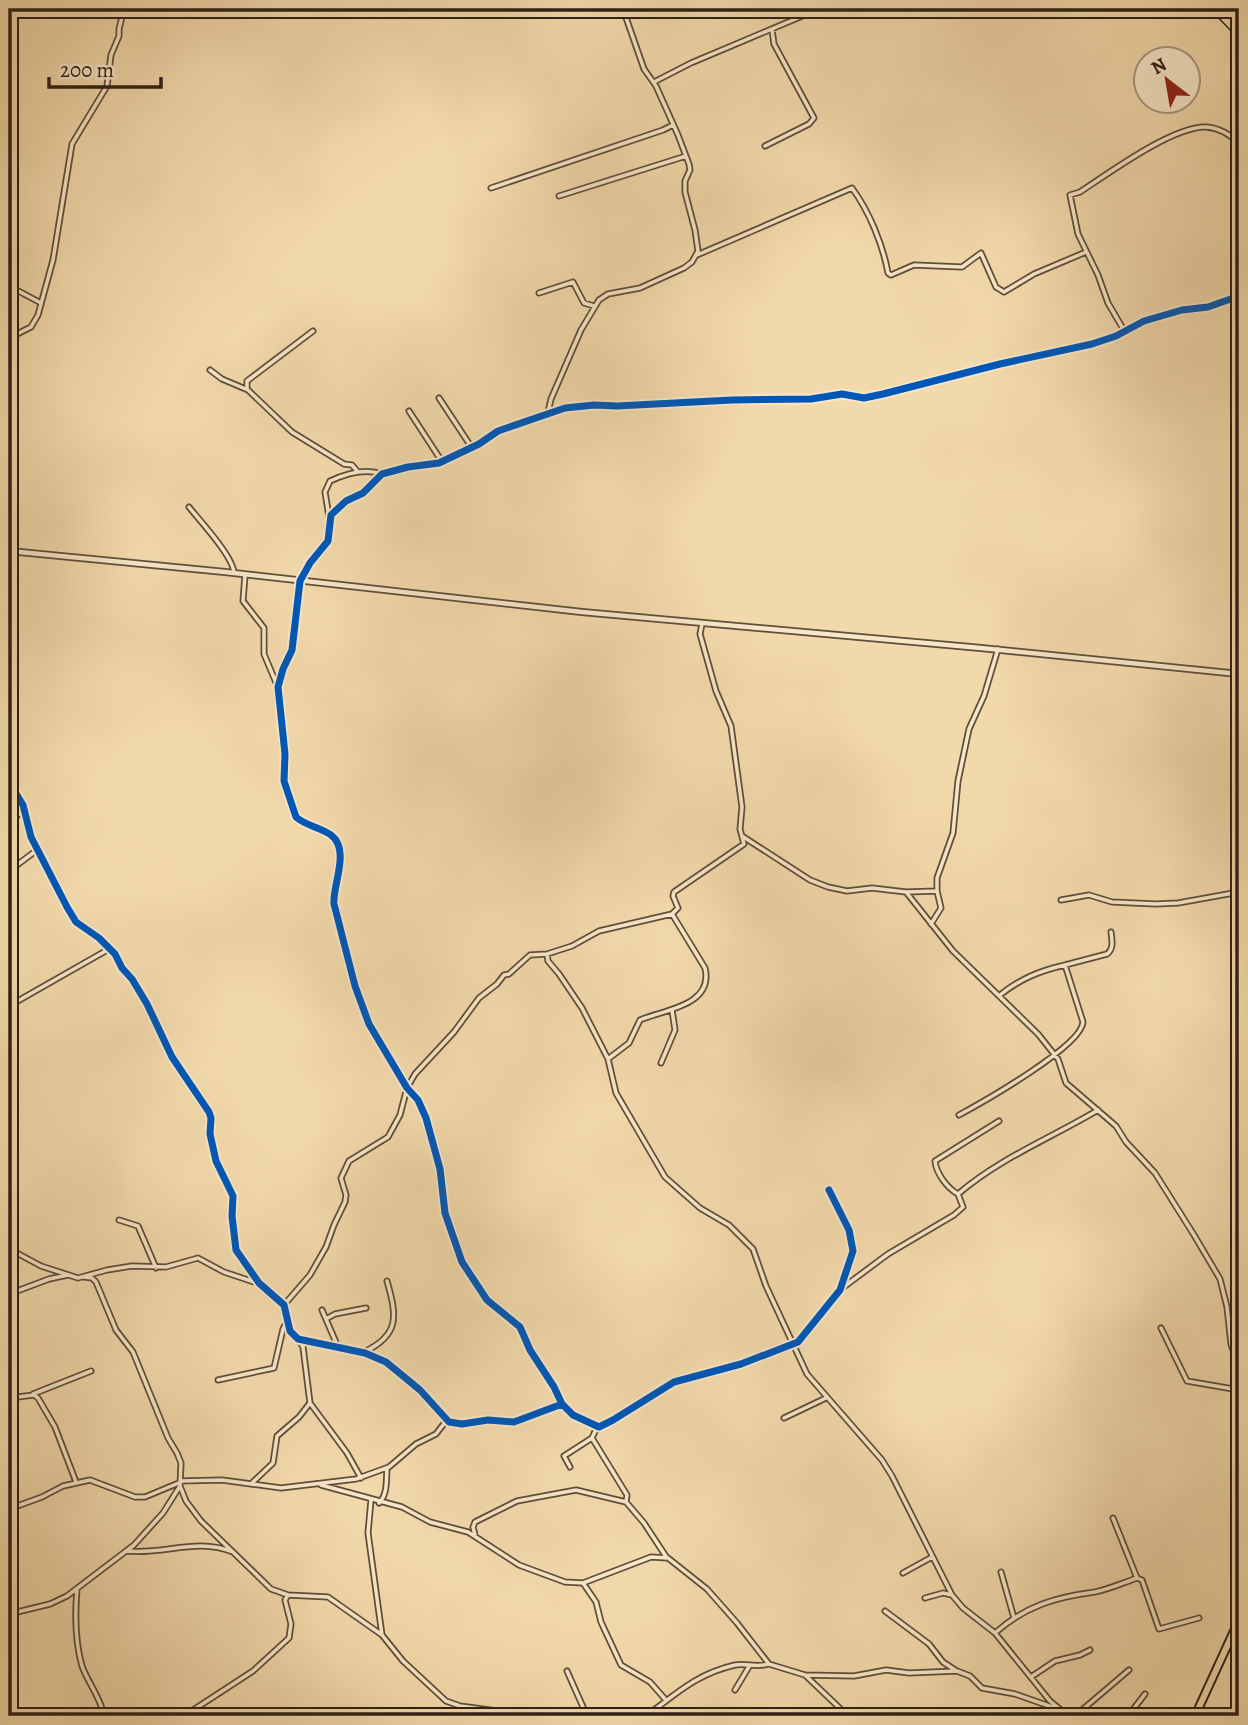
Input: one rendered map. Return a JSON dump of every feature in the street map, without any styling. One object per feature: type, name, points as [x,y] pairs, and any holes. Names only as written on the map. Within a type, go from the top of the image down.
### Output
[{"type":"highway","points":[[1216,9],[1239,33]]},
{"type":"highway","points":[[1223,9],[1239,25]]},
{"type":"main road","points":[[1195,1716],[1239,1620]]},
{"type":"street","points":[[9,338],[31,327],[41,303],[53,260],[72,144],[107,86],[111,55],[120,36],[124,9]]},
{"type":"street","points":[[623,9],[644,69],[654,82],[686,156],[690,170],[685,181],[685,192],[695,230],[697,255]]},
{"type":"street","points":[[654,82],[691,63],[819,9]]},
{"type":"street","points":[[765,146],[809,124],[814,118],[774,44],[772,30]]},
{"type":"street","points":[[491,188],[673,125]]},
{"type":"street","points":[[1125,332],[1108,303],[1098,275],[1077,234],[1070,195],[1080,192],[1158,143],[1188,129],[1215,129],[1230,135],[1239,144]]},
{"type":"street","points":[[559,196],[686,156]]},
{"type":"street","points":[[548,412],[551,398],[580,330],[594,306],[608,294],[640,288],[684,268],[697,255],[852,188],[884,253],[889,274],[914,265],[962,267],[981,253],[996,287],[1004,292],[1034,274],[1086,252]]},
{"type":"street","points":[[539,293],[573,282],[583,303],[594,306]]},
{"type":"street","points":[[9,286],[41,303]]},
{"type":"street","points":[[278,687],[292,650],[300,581],[306,568],[328,541],[328,483],[336,478],[358,472],[382,474],[434,464],[472,448],[498,431],[548,412],[594,405],[790,400],[842,394],[864,398],[1092,344],[1125,332],[1144,321],[1182,310],[1208,307],[1239,296]]},
{"type":"street","points":[[248,390],[247,381],[313,331]]},
{"type":"street","points":[[210,370],[222,379],[248,390],[292,432],[358,472]]},
{"type":"street","points":[[439,397],[472,448]]},
{"type":"street","points":[[410,411],[439,457],[447,460]]},
{"type":"street","points":[[330,520],[341,505],[363,493],[382,474]]},
{"type":"street","points":[[189,506],[234,567],[234,573]]},
{"type":"street","points":[[9,551],[702,624],[998,649],[1239,674]]},
{"type":"street","points":[[245,575],[243,601],[264,628],[264,654],[278,687],[285,754],[284,781],[294,814],[300,821],[331,835],[336,843],[340,869],[333,898],[355,986],[369,1024],[407,1088],[418,1100],[426,1118],[440,1169],[446,1218],[467,1272],[487,1300],[520,1327],[530,1350],[562,1404],[573,1415],[597,1427]]},
{"type":"street","points":[[284,1305],[310,1275],[326,1247],[346,1199],[341,1178],[347,1164],[352,1158],[390,1135],[415,1074],[483,994],[530,955],[547,954],[575,945],[599,931],[672,914],[678,908],[674,892],[744,844],[740,829],[741,807],[731,726],[716,691],[700,634],[702,624]]},
{"type":"street","points":[[931,924],[941,908],[937,878],[953,834],[959,775],[971,723],[984,696],[998,649]]},
{"type":"street","points":[[9,782],[23,805],[37,850],[74,920],[110,948],[138,988],[172,1057],[209,1112],[216,1161],[233,1196],[232,1216],[236,1250],[260,1283],[284,1305],[290,1331],[303,1347],[310,1403],[361,1478]]},
{"type":"street","points":[[9,822],[23,810]]},
{"type":"street","points":[[742,836],[821,885],[847,891],[872,888],[906,892],[937,891]]},
{"type":"street","points":[[9,871],[37,850]]},
{"type":"street","points":[[906,892],[953,951],[1036,1032],[1055,1056],[1065,1081],[1116,1126],[1126,1142],[1151,1169],[1217,1273],[1227,1307],[1231,1344],[1239,1367]]},
{"type":"street","points":[[1062,900],[1088,895],[1136,905],[1178,903],[1239,892]]},
{"type":"street","points":[[608,1059],[629,1042],[640,1020],[687,1006],[702,989],[706,972],[672,914]]},
{"type":"street","points":[[1000,995],[1033,973],[1107,954],[1112,943],[1111,932]]},
{"type":"street","points":[[9,997],[10,1004],[14,1004],[110,948]]},
{"type":"street","points":[[547,954],[548,961],[582,1009],[608,1059],[616,1093],[665,1177],[701,1208],[729,1225],[753,1249],[766,1286],[807,1374],[887,1468],[952,1595],[962,1608],[995,1633],[1050,1701],[1061,1710]]},
{"type":"street","points":[[959,1115],[1055,1056],[1084,1026],[1065,965]]},
{"type":"street","points":[[661,1063],[676,1030],[672,1010]]},
{"type":"street","points":[[958,1194],[1021,1150],[1098,1110]]},
{"type":"street","points":[[570,1466],[564,1456],[592,1437],[597,1427],[674,1382],[741,1364],[794,1345],[840,1290],[888,1254],[963,1207],[958,1194],[947,1185],[935,1161],[999,1121]]},
{"type":"street","points":[[829,1190],[849,1230],[853,1251],[840,1290]]},
{"type":"street","points":[[119,1220],[138,1226],[156,1268]]},
{"type":"street","points":[[9,1251],[41,1266],[70,1275],[92,1278],[96,1282],[116,1330],[133,1352],[168,1438],[180,1458],[180,1483],[186,1501],[201,1521],[267,1586],[288,1595],[328,1597],[382,1635],[403,1661],[446,1701],[513,1716]]},
{"type":"street","points":[[84,1277],[107,1270],[132,1266],[156,1268],[198,1258],[224,1272],[260,1283]]},
{"type":"street","points":[[9,1294],[50,1279],[70,1275]]},
{"type":"street","points":[[362,1352],[380,1344],[394,1323],[387,1282]]},
{"type":"street","points":[[326,1319],[366,1308]]},
{"type":"street","points":[[322,1310],[338,1347]]},
{"type":"street","points":[[218,1380],[274,1368],[283,1329],[288,1320]]},
{"type":"street","points":[[1161,1328],[1187,1381],[1239,1390]]},
{"type":"street","points":[[298,1339],[362,1352],[386,1362],[402,1374],[446,1421],[461,1424],[488,1420],[514,1422],[562,1404]]},
{"type":"street","points":[[28,1396],[91,1371]]},
{"type":"street","points":[[9,1398],[34,1395],[38,1398],[55,1427],[75,1482]]},
{"type":"street","points":[[784,1418],[827,1398]]},
{"type":"street","points":[[250,1484],[273,1463],[277,1436],[299,1417],[310,1403]]},
{"type":"street","points":[[9,1509],[75,1482],[96,1481],[135,1497],[145,1497],[180,1483],[206,1479],[281,1488],[361,1478],[387,1468],[416,1444],[436,1434],[446,1421]]},
{"type":"street","points":[[592,1437],[628,1495],[626,1502]]},
{"type":"street","points":[[379,1503],[386,1487],[387,1468]]},
{"type":"street","points":[[9,1613],[50,1604],[67,1597],[100,1569],[127,1551],[154,1524],[180,1483]]},
{"type":"street","points":[[321,1485],[379,1503],[402,1507],[430,1522],[475,1535],[509,1560],[535,1573],[565,1582],[583,1583],[648,1558],[667,1558]]},
{"type":"street","points":[[475,1535],[475,1522],[517,1501],[576,1490],[626,1502],[644,1523],[667,1558],[707,1589],[769,1664]]},
{"type":"street","points":[[371,1500],[368,1533],[382,1635]]},
{"type":"street","points":[[1113,1518],[1137,1578],[1142,1580],[1159,1629],[1199,1618]]},
{"type":"street","points":[[127,1551],[149,1552],[205,1545],[221,1547],[235,1553]]},
{"type":"street","points":[[903,1573],[933,1557]]},
{"type":"street","points":[[1001,1572],[1014,1618]]},
{"type":"street","points":[[995,1633],[1029,1609],[1137,1578]]},
{"type":"street","points":[[583,1583],[596,1602],[601,1622],[621,1665],[650,1682],[665,1699]]},
{"type":"street","points":[[77,1589],[79,1653],[104,1716]]},
{"type":"street","points":[[925,1598],[943,1593],[952,1595]]},
{"type":"street","points":[[184,1716],[253,1671],[289,1639],[291,1624],[285,1600],[288,1595]]},
{"type":"street","points":[[885,1611],[929,1644],[943,1662],[970,1676],[982,1688],[1026,1696],[1075,1716],[1129,1671]]},
{"type":"street","points":[[1031,1677],[1055,1661],[1090,1650]]},
{"type":"street","points":[[646,1716],[665,1699],[695,1680],[734,1665],[769,1664],[805,1675],[854,1676],[886,1670],[957,1671]]},
{"type":"street","points":[[736,1690],[750,1665]]},
{"type":"street","points":[[567,1671],[587,1716]]},
{"type":"street","points":[[805,1675],[848,1716]]},
{"type":"street","points":[[1128,1716],[1145,1694]]},
{"type":"cycle path","points":[[562,1404],[530,1350],[520,1327],[487,1300],[462,1262],[445,1213],[440,1169],[426,1118],[418,1100],[407,1088],[369,1024],[355,986],[334,904],[340,850],[331,835],[296,817],[284,781],[285,754],[278,687],[292,650],[300,581],[310,563],[328,541],[331,515],[346,501],[363,493],[382,474],[439,463],[479,444],[498,431],[565,408],[811,399],[842,394],[864,398],[1092,344],[1116,336],[1144,321],[1182,310],[1208,307],[1239,296]]},
{"type":"cycle path","points":[[9,782],[23,805],[31,837],[76,922],[99,938],[115,954],[147,1004],[172,1057],[209,1112],[210,1134],[216,1161],[233,1196],[232,1216],[236,1250],[259,1283],[284,1305],[290,1331],[298,1339],[365,1353],[386,1362],[420,1390],[449,1422],[514,1422],[562,1404],[573,1415],[599,1427],[674,1382],[741,1364],[798,1342],[840,1290],[853,1251],[849,1230],[829,1190]]}]
